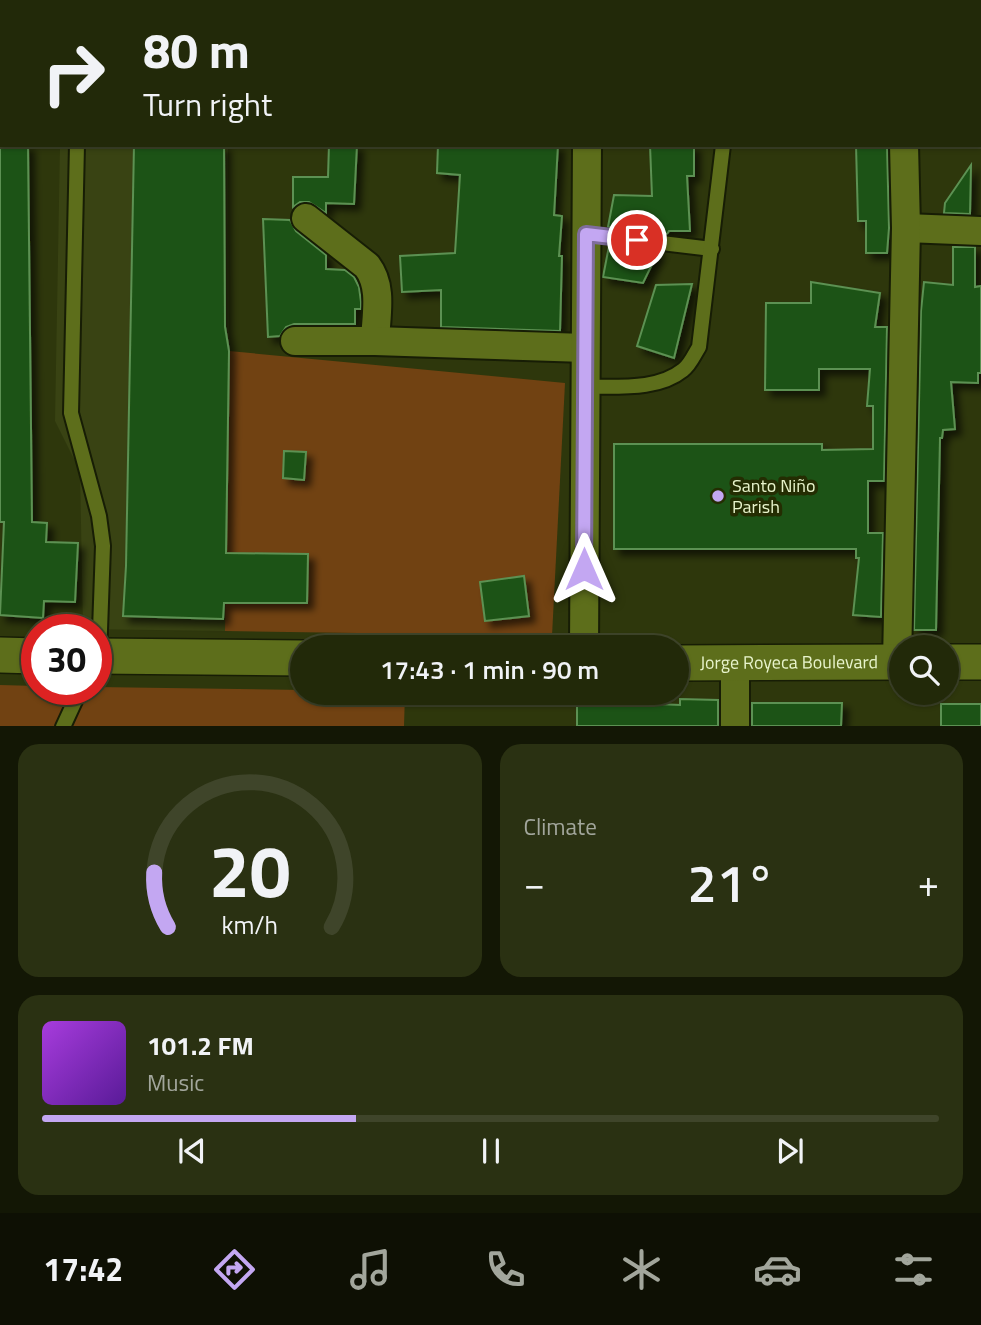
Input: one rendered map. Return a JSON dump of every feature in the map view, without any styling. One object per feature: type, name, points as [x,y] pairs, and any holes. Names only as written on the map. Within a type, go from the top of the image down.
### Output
[{"type":"street","points":[[584,635],[586,147]]},
{"type":"street","points":[[899,635],[906,229],[904,147]]},
{"type":"street","points":[[306,218],[367,265],[374,276],[377,296],[375,341]]},
{"type":"street","points":[[906,229],[981,231]]},
{"type":"street","points":[[295,341],[585,348]]},
{"type":"street","points":[[0,655],[21,656]]},
{"type":"street","points":[[112,658],[290,659]]},
{"type":"street","name":"Jorge Royeca Boulevard","points":[[689,663],[889,662]]},
{"type":"street","points":[[959,662],[981,662]]},
{"type":"street","points":[[735,663],[735,726]]},
{"type":"lane","points":[[77,147],[71,413],[99,516],[103,545],[100,614]]},
{"type":"lane","points":[[585,387],[648,384],[672,377],[686,369],[699,347],[723,147]]},
{"type":"lane","points":[[586,234],[712,248]]},
{"type":"lane","points":[[63,726],[73,705]]},
{"type":"shaded area","points":[[60,147],[228,147],[229,351],[225,631],[112,629],[112,614],[83,614],[80,471],[55,421]]},
{"type":"shaded area","points":[[229,351],[565,383],[552,635],[225,631]]},
{"type":"shaded area","points":[[0,685],[21,686],[21,705],[112,705],[112,687],[290,690],[290,705],[405,705],[404,726],[0,726]]},
{"type":"building","points":[[0,147],[28,147],[32,522],[47,523],[46,542],[78,543],[75,602],[44,601],[43,614],[0,615],[4,522],[0,522]]},
{"type":"building","points":[[134,147],[224,147],[225,327],[229,351],[226,553],[308,554],[307,603],[224,603],[223,619],[123,616]]},
{"type":"building","points":[[329,147],[357,147],[354,204],[326,203],[326,213],[309,202],[300,202],[293,207],[293,177],[328,177]]},
{"type":"building","points":[[438,147],[558,147],[554,215],[562,216],[559,256],[562,256],[560,331],[441,327],[441,290],[402,292],[400,256],[455,253],[460,175],[437,173]]},
{"type":"building","points":[[650,147],[694,147],[694,176],[687,176],[690,231],[669,231],[667,234],[608,227],[614,195],[652,196]]},
{"type":"building","points":[[856,147],[887,147],[887,253],[866,253],[866,221],[858,221]]},
{"type":"building","points":[[971,165],[970,214],[944,213],[945,203]]},
{"type":"building","points":[[263,219],[290,220],[296,231],[326,255],[326,269],[345,270],[354,277],[359,287],[361,302],[361,309],[355,309],[355,324],[294,324],[286,327],[280,336],[268,337]]},
{"type":"building","points":[[609,246],[658,252],[643,283],[603,277]]},
{"type":"building","points":[[953,247],[975,247],[975,287],[981,286],[981,373],[978,373],[978,383],[951,382],[955,429],[943,430],[940,438],[936,630],[914,630],[921,311],[924,282],[953,285]]},
{"type":"building","points":[[811,282],[880,293],[875,327],[887,327],[884,481],[868,481],[868,533],[883,533],[881,617],[853,615],[859,558],[856,558],[856,549],[614,549],[614,444],[822,444],[822,450],[873,449],[873,406],[867,406],[870,369],[819,369],[819,390],[765,390],[766,303],[811,303]]},
{"type":"building","points":[[692,284],[674,358],[637,346],[656,285]]},
{"type":"building","points":[[284,451],[306,452],[304,480],[283,478]]},
{"type":"building","points":[[524,576],[529,616],[485,621],[480,582]]},
{"type":"building","points":[[689,699],[718,700],[718,726],[577,726],[577,705],[689,705]]},
{"type":"building","points":[[752,703],[842,703],[841,726],[752,726]]},
{"type":"building","points":[[981,704],[981,726],[941,726],[941,705]]},
{"type":"place","name":"Santo Niño Parish","points":[[718,496]]},
{"type":"route","points":[[584,569],[586,234],[637,240]]}]
